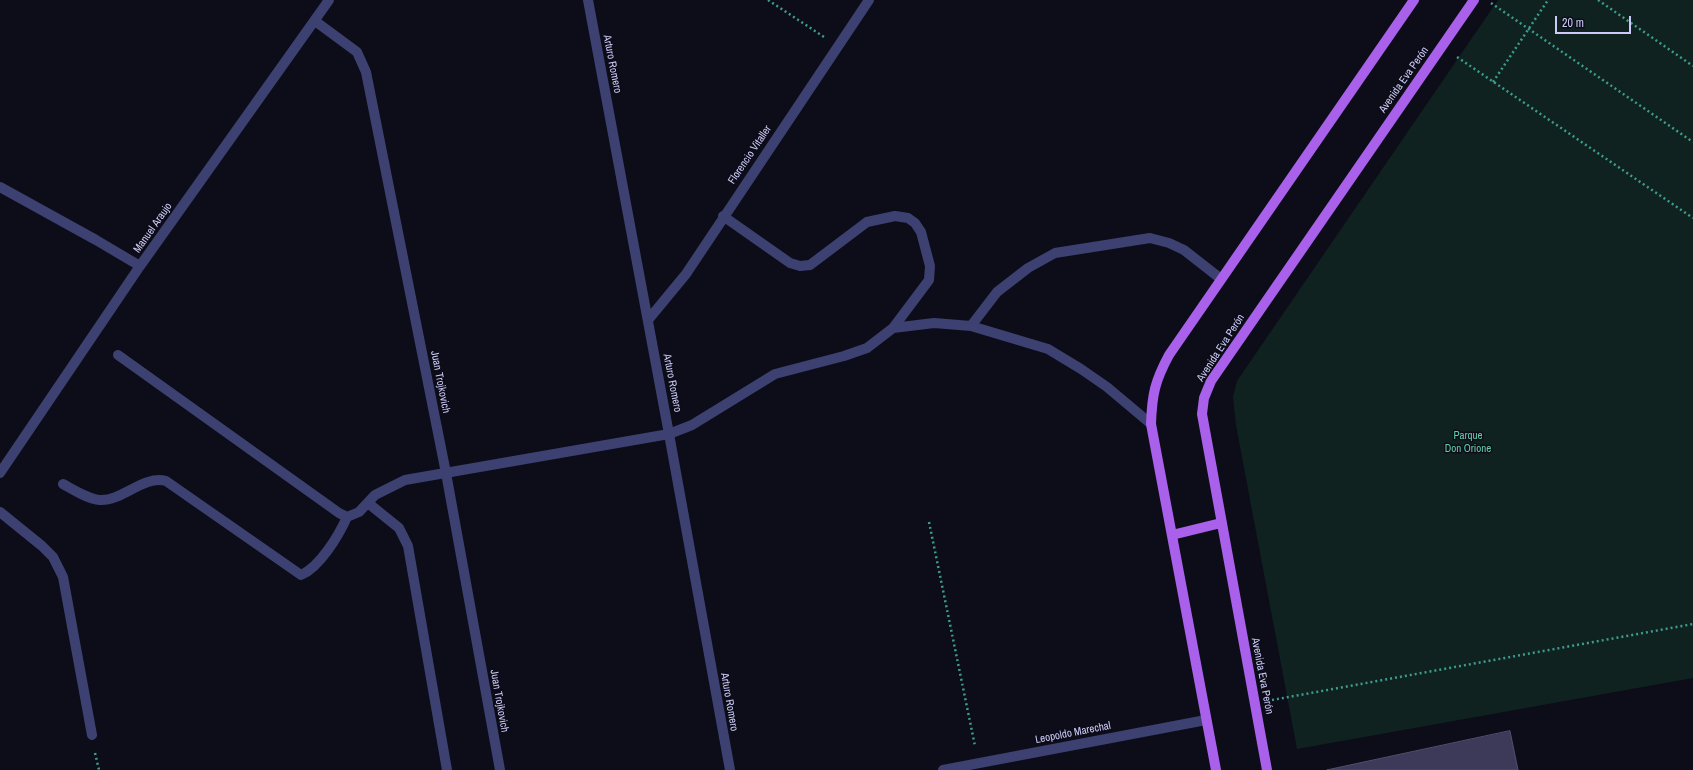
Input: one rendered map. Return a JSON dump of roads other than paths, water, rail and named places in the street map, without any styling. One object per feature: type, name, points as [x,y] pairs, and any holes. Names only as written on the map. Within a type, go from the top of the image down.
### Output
[{"type":"main road","points":[[1216,770],[1151,424],[1152,396],[1157,377],[1169,355],[1414,0]]},
{"type":"main road","name":"Avenida Eva Perón","points":[[1268,770],[1221,524],[1202,414],[1204,398],[1211,381],[1474,0]]},
{"type":"main road","points":[[1172,535],[1221,524]]},
{"type":"street","name":"Manuel Araujo","points":[[0,473],[140,266],[315,21],[328,0]]},
{"type":"street","name":"Arturo Romero","points":[[588,0],[730,770]]},
{"type":"street","name":"Florencio Vitaller","points":[[648,320],[686,274],[723,216],[869,0]]},
{"type":"street","name":"Juan Trojkovich","points":[[315,21],[357,52],[366,72],[446,473],[500,770]]},
{"type":"street","points":[[0,187],[140,266]]},
{"type":"street","points":[[63,484],[90,498],[100,500],[109,499],[151,481],[159,479],[166,481],[301,575],[309,572],[339,535],[347,517],[359,512],[375,496],[405,480],[669,434],[692,425],[776,374],[844,356],[867,348],[893,328],[929,280],[930,266],[921,232],[908,218],[895,216],[868,222],[821,259],[810,265],[800,266],[790,263],[723,216]]},
{"type":"street","points":[[971,326],[997,292],[1028,268],[1055,253],[1150,238],[1170,243],[1184,250],[1221,279]]},
{"type":"street","points":[[893,328],[934,323],[971,326],[1048,349],[1108,387],[1151,424]]},
{"type":"street","points":[[118,354],[338,513],[347,517]]},
{"type":"street","points":[[368,503],[400,528],[408,546],[447,770]]},
{"type":"street","points":[[0,512],[42,546],[53,557],[63,577],[92,735]]},
{"type":"street","name":"Leopoldo Marechal","points":[[943,770],[1206,720]]},
{"type":"park label","name":"Parque Don Orione","points":[[1468,442]]}]
